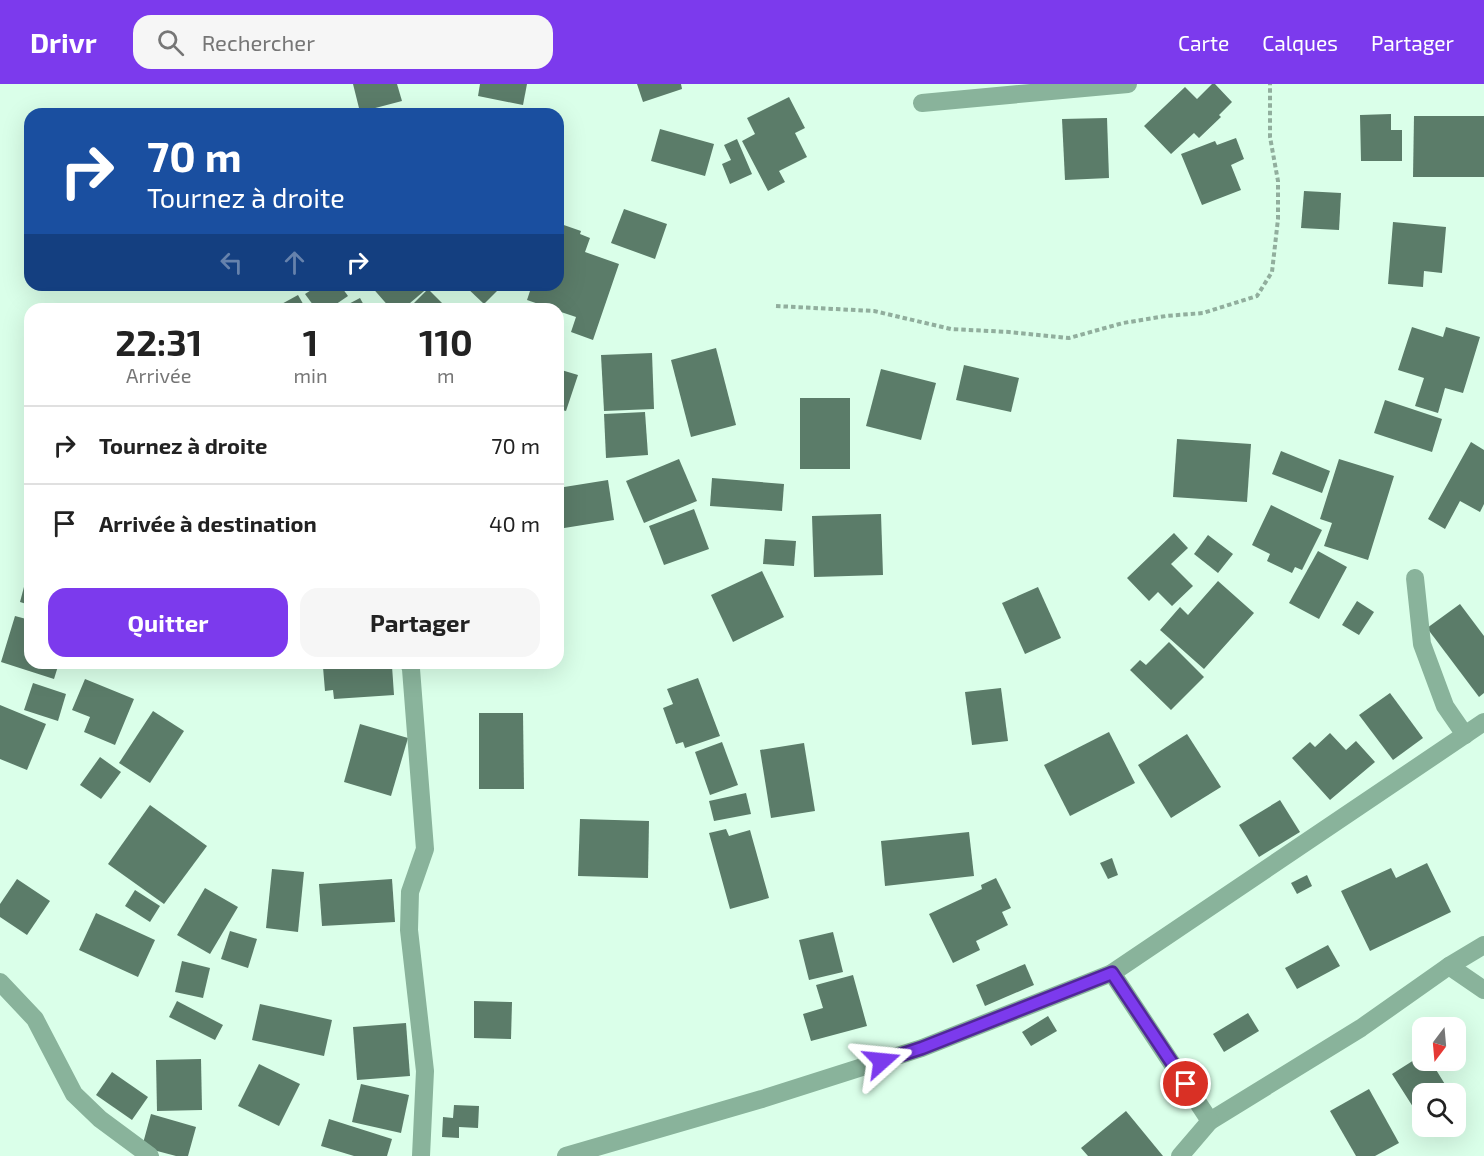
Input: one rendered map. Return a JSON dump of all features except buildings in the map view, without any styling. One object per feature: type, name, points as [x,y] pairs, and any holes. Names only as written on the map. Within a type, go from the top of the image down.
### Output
[{"type":"street","points":[[922,103],[1128,84]]},
{"type":"street","points":[[1415,578],[1422,644],[1445,706],[1465,735]]},
{"type":"street","points":[[411,669],[425,849],[410,892],[409,930],[425,1071],[421,1156]]},
{"type":"street","points":[[566,1156],[762,1100],[922,1048],[1112,973],[1484,722]]},
{"type":"street","points":[[1180,1156],[1210,1121],[1361,1028],[1449,966],[1484,945]]},
{"type":"street","points":[[1449,966],[1484,990]]},
{"type":"street","points":[[1112,973],[1210,1121]]},
{"type":"street","points":[[0,982],[35,1019],[74,1094],[100,1119],[150,1156]]},
{"type":"path","points":[[776,306],[874,311],[951,329],[1069,338],[1123,323],[1203,313],[1257,296],[1272,272],[1278,219],[1278,181],[1270,136],[1270,84]]},
{"type":"route","points":[[882,1061],[922,1048],[1112,973],[1186,1084]]}]
